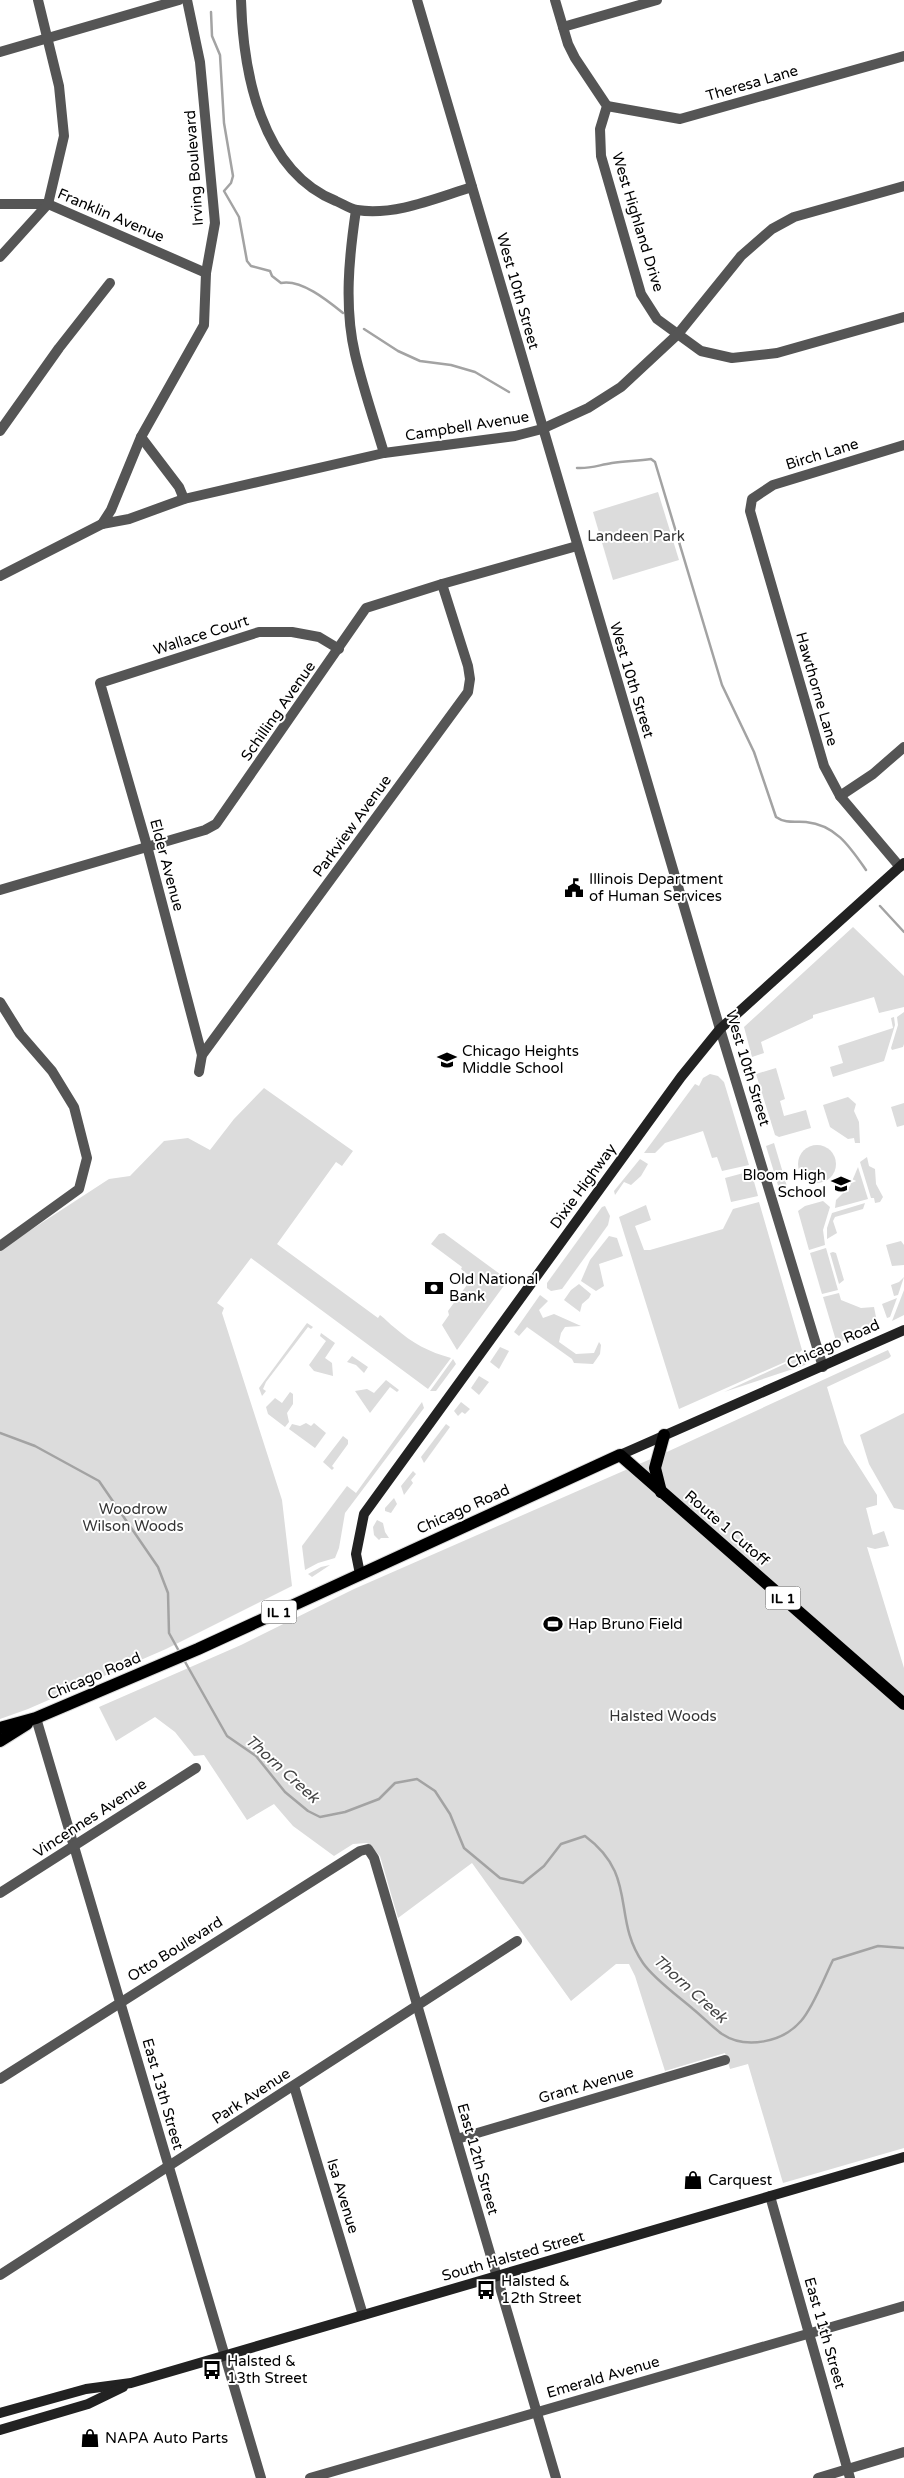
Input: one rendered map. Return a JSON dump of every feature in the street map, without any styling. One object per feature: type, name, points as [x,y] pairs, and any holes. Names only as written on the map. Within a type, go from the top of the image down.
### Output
[{"type":"main road","points":[[661,1492],[655,1468],[664,1435]]},
{"type":"main road","name":"Chicago Road","points":[[0,1728],[36,1718],[198,1649],[620,1455]]},
{"type":"main road","name":"Route 1 Cutoff","points":[[620,1455],[904,1704]]},
{"type":"main road","name":"Chicago Road","points":[[0,1741],[36,1718]]},
{"type":"street","points":[[0,257],[48,204],[64,136],[59,86],[49,38],[38,0]]},
{"type":"street","points":[[0,52],[179,0]]},
{"type":"street","name":"Irving Boulevard","points":[[102,524],[111,510],[141,437],[204,325],[206,273],[215,223],[200,62],[187,0]]},
{"type":"street","points":[[240,0],[248,71],[262,121],[300,178],[324,196],[356,210],[403,208],[472,187]]},
{"type":"street","name":"West 10th Street","points":[[417,0],[720,1029],[823,1367]]},
{"type":"street","points":[[555,0],[575,58],[607,106]]},
{"type":"street","points":[[563,27],[657,0]]},
{"type":"street","name":"Theresa Lane","points":[[607,106],[680,119],[904,56]]},
{"type":"street","name":"West Highland Drive","points":[[607,106],[600,130],[601,156],[641,294],[657,319],[701,351],[732,358],[777,353],[904,317]]},
{"type":"street","name":"Campbell Avenue","points":[[0,576],[102,524],[129,519],[184,499],[384,453],[515,436],[542,429],[588,408],[621,387],[678,334],[741,256],[772,229],[794,217],[904,186]]},
{"type":"street","name":"Franklin Avenue","points":[[0,204],[48,204],[206,273]]},
{"type":"street","points":[[356,210],[349,264],[349,302],[355,353],[384,453]]},
{"type":"street","points":[[0,431],[59,348],[110,283]]},
{"type":"street","points":[[141,437],[179,487],[184,499]]},
{"type":"street","name":"Birch Lane","points":[[752,498],[773,485],[904,445]]},
{"type":"street","name":"Hawthorne Lane","points":[[752,498],[751,518],[821,757],[840,796],[902,865]]},
{"type":"street","name":"Schilling Avenue","points":[[0,890],[205,830],[216,824],[366,608],[442,584],[577,546]]},
{"type":"street","name":"Parkview Avenue","points":[[199,1072],[202,1055],[468,692],[470,678],[468,666],[442,584]]},
{"type":"street","name":"Wallace Court","points":[[100,683],[259,632],[292,632],[319,637],[339,649]]},
{"type":"street","name":"Elder Avenue","points":[[100,683],[202,1055]]},
{"type":"street","points":[[840,796],[873,774],[904,747]]},
{"type":"street","name":"Dixie Highway","points":[[360,1574],[356,1554],[364,1514],[681,1077],[720,1029],[902,865]]},
{"type":"street","points":[[0,1002],[20,1034],[52,1071],[74,1107],[87,1158],[79,1189],[0,1246]]},
{"type":"street","name":"Chicago Road","points":[[620,1455],[904,1330]]},
{"type":"street","name":"East 13th Street","points":[[36,1718],[261,2478]]},
{"type":"street","name":"Vincennes Avenue","points":[[0,1893],[196,1768]]},
{"type":"street","name":"Otto Boulevard","points":[[0,2079],[360,1851],[368,1849]]},
{"type":"street","name":"East 12th Street","points":[[368,1849],[374,1858],[556,2478]]},
{"type":"street","name":"Park Avenue","points":[[0,2275],[517,1941]]},
{"type":"street","name":"Grant Avenue","points":[[457,2139],[725,2060]]},
{"type":"street","name":"Isa Avenue","points":[[294,2086],[363,2315]]},
{"type":"street","name":"South Halsted Street","points":[[0,2413],[86,2389],[131,2383],[904,2157]]},
{"type":"street","name":"East 11th Street","points":[[770,2196],[849,2474]]},
{"type":"street","name":"Emerald Avenue","points":[[310,2478],[904,2306]]},
{"type":"street","name":"South Halsted Street","points":[[0,2430],[88,2404],[131,2383]]},
{"type":"street","points":[[818,2478],[849,2474],[904,2452]]},
{"type":"green space","name":"Landeen Park","points":[[658,492],[679,560],[613,580],[593,512]]},
{"type":"green space","points":[[853,927],[904,976],[904,1007],[879,1013],[874,997],[813,1015],[813,1018],[761,1042],[764,1053],[752,1057],[744,1027]]},
{"type":"green space","points":[[904,1012],[904,1044],[903,1047],[892,1050],[898,1025],[897,1017]]},
{"type":"green space","points":[[894,1017],[895,1025],[884,1061],[833,1077],[830,1067],[843,1063],[838,1046],[893,1028],[891,1018]]},
{"type":"green space","points":[[776,1068],[785,1099],[780,1101],[784,1116],[806,1110],[811,1128],[779,1137],[775,1135],[756,1074]]},
{"type":"green space","points":[[710,1074],[718,1076],[724,1082],[749,1165],[722,1171],[717,1157],[712,1158],[703,1131],[665,1143],[655,1153],[644,1153],[695,1084],[699,1086],[703,1078]]},
{"type":"green space","name":"Woodrow Wilson Woods","points":[[264,1088],[353,1151],[342,1166],[336,1162],[277,1244],[378,1318],[380,1315],[414,1343],[451,1358],[428,1389],[251,1258],[217,1303],[224,1308],[222,1313],[282,1500],[292,1586],[166,1649],[28,1709],[0,1719],[0,1250],[109,1179],[130,1176],[164,1141],[188,1138],[210,1150],[234,1119]]},
{"type":"green space","points":[[848,1097],[856,1104],[854,1111],[859,1122],[860,1143],[855,1143],[854,1138],[848,1139],[830,1127],[823,1105]]},
{"type":"green space","points":[[904,1103],[904,1125],[897,1127],[891,1107]]},
{"type":"green space","points":[[774,1143],[789,1193],[785,1198],[781,1195],[766,1146]]},
{"type":"green space","points":[[817,1145],[830,1151],[836,1164],[830,1177],[817,1183],[804,1177],[798,1164],[804,1151]]},
{"type":"green space","points":[[867,1157],[869,1166],[875,1169],[876,1184],[883,1197],[880,1202],[875,1203],[874,1198],[871,1198],[860,1162]]},
{"type":"green space","points":[[640,1159],[648,1164],[641,1176],[631,1185],[624,1182],[615,1195],[614,1191]]},
{"type":"green space","points":[[858,1167],[868,1199],[835,1208],[836,1200],[850,1186]]},
{"type":"green space","points":[[751,1171],[758,1196],[731,1202],[725,1178]]},
{"type":"green space","points":[[823,1201],[830,1207],[823,1230],[825,1245],[809,1250],[798,1211],[805,1206]]},
{"type":"green space","points":[[759,1202],[802,1350],[794,1358],[679,1409],[619,1217],[646,1205],[651,1220],[635,1226],[644,1250],[650,1250],[723,1229],[733,1209]]},
{"type":"green space","points":[[865,1203],[863,1209],[835,1217],[833,1221],[837,1233],[827,1239],[827,1228],[832,1213]]},
{"type":"green space","points":[[605,1206],[610,1216],[608,1225],[562,1289],[551,1291],[547,1288],[547,1283],[602,1207]]},
{"type":"green space","points":[[444,1233],[508,1280],[457,1350],[442,1325],[449,1315],[448,1311],[472,1278],[461,1269],[462,1267],[431,1244],[439,1234]]},
{"type":"green space","points":[[609,1236],[617,1238],[623,1256],[599,1264],[604,1286],[596,1291],[581,1281],[590,1260]]},
{"type":"green space","points":[[901,1241],[904,1245],[904,1265],[892,1266],[886,1245]]},
{"type":"green space","points":[[826,1248],[838,1290],[822,1294],[810,1253]]},
{"type":"green space","points":[[830,1253],[836,1253],[844,1280],[839,1284]]},
{"type":"green space","points":[[904,1277],[898,1295],[894,1296],[891,1285],[899,1282]]},
{"type":"green space","points":[[579,1284],[591,1294],[582,1304],[580,1312],[564,1300],[571,1290]]},
{"type":"green space","points":[[904,1290],[904,1315],[892,1321]]},
{"type":"green space","points":[[839,1293],[841,1300],[861,1308],[874,1307],[877,1322],[837,1344],[823,1297]]},
{"type":"green space","points":[[540,1295],[548,1301],[539,1310],[543,1318],[554,1314],[581,1326],[565,1327],[559,1342],[576,1354],[594,1353],[599,1342],[601,1345],[600,1354],[593,1364],[574,1363],[572,1359],[527,1327],[519,1336],[514,1332]]},
{"type":"green space","points":[[897,1298],[890,1317],[887,1318],[882,1304]]},
{"type":"green space","points":[[307,1323],[313,1327],[311,1329],[308,1327],[266,1382],[263,1389],[266,1391],[262,1396],[259,1388]]},
{"type":"green space","points":[[321,1333],[335,1343],[325,1358],[332,1363],[333,1376],[314,1371],[309,1365],[326,1341],[320,1336]]},
{"type":"green space","points":[[500,1347],[509,1351],[499,1369],[490,1362]]},
{"type":"green space","name":"Halsted Woods","points":[[888,1350],[891,1356],[889,1358],[827,1387],[844,1443],[877,1495],[877,1505],[866,1508],[873,1535],[884,1531],[889,1546],[875,1549],[867,1547],[904,1668],[904,2148],[783,2183],[748,2064],[730,2069],[725,2053],[665,2071],[635,1976],[629,1964],[616,1964],[571,2001],[472,1863],[398,1918],[380,1856],[367,1843],[353,1844],[334,1856],[293,1826],[274,1804],[247,1820],[204,1755],[194,1756],[175,1732],[155,1717],[116,1741],[99,1707],[241,1645],[354,1589],[669,1451]]},
{"type":"green space","points":[[806,1354],[808,1359],[805,1365],[724,1392]]},
{"type":"green space","points":[[352,1356],[368,1367],[364,1373],[356,1365],[347,1362]]},
{"type":"green space","points":[[453,1359],[456,1364],[436,1391],[430,1391]]},
{"type":"green space","points":[[479,1376],[489,1382],[479,1395],[471,1388]]},
{"type":"green space","points":[[386,1380],[399,1390],[397,1392],[390,1387],[370,1413],[355,1391],[367,1389],[374,1393]]},
{"type":"green space","points":[[290,1392],[293,1394],[293,1404],[287,1413],[289,1422],[285,1427],[268,1414],[266,1407],[275,1398],[282,1403]]},
{"type":"green space","points":[[422,1402],[424,1408],[345,1513],[339,1548],[335,1558],[318,1563],[305,1570],[302,1546],[347,1486],[356,1493]]},
{"type":"green space","points":[[461,1402],[470,1409],[465,1414],[462,1412],[458,1416],[454,1411]]},
{"type":"green space","points":[[904,1413],[904,1510],[894,1508],[869,1464],[860,1435]]},
{"type":"green space","points":[[306,1423],[311,1426],[314,1423],[326,1433],[315,1448],[289,1429],[292,1424],[300,1426]]},
{"type":"green space","points":[[446,1424],[450,1427],[424,1463],[421,1457]]},
{"type":"green space","points":[[343,1436],[348,1440],[348,1444],[332,1466],[334,1468],[332,1470],[323,1462]]},
{"type":"green space","points":[[413,1471],[416,1474],[411,1480],[413,1483],[404,1495],[401,1486]]},
{"type":"green space","points":[[394,1498],[397,1504],[391,1513],[385,1511],[385,1508]]},
{"type":"green space","points":[[377,1520],[383,1523],[389,1538],[381,1538],[379,1540],[374,1535],[373,1527]]},
{"type":"green space","points":[[330,1565],[312,1577],[308,1574],[321,1567]]},
{"type":"waterway","points":[[211,12],[212,36],[220,55],[224,123],[233,176],[231,183],[224,191],[239,217],[247,261],[251,266],[270,271],[272,276],[281,283],[297,284],[305,287],[343,313]]},
{"type":"waterway","points":[[364,329],[398,351],[420,361],[451,365],[475,372],[509,392]]},
{"type":"waterway","points":[[577,468],[651,459],[655,462],[722,685],[754,752],[776,817],[787,821],[817,824],[834,832],[848,845],[866,870]]},
{"type":"waterway","points":[[880,906],[904,932]]},
{"type":"waterway","name":"Thorn Creek","points":[[0,1433],[35,1446],[99,1481],[158,1567],[168,1593],[169,1633],[180,1653]]},
{"type":"waterway","name":"Thorn Creek","points":[[184,1660],[227,1736],[256,1756],[285,1792],[308,1811],[320,1817],[345,1812],[379,1799],[395,1783],[417,1779],[435,1791],[450,1814],[464,1848],[500,1878],[523,1883],[544,1866],[561,1844],[585,1836],[602,1851],[612,1866],[619,1882],[628,1929],[643,1963],[666,1987],[718,2031],[732,2039],[742,2042],[764,2041],[774,2039],[793,2028],[801,2021],[810,2008],[833,1960],[878,1946],[904,1948]]},
{"type":"place","name":"Illinois Department of Human Services","points":[[574,888]]},
{"type":"place","name":"Chicago Heights Middle School","points":[[447,1060]]},
{"type":"place","name":"Bloom High School","points":[[841,1184]]},
{"type":"place","name":"Old National Bank","points":[[434,1288]]},
{"type":"place","name":"Hap Bruno Field","points":[[553,1624]]},
{"type":"place","name":"Carquest","points":[[693,2180]]},
{"type":"place","name":"Halsted & 12th Street","points":[[486,2290]]},
{"type":"place","name":"Halsted & 13th Street","points":[[212,2370]]},
{"type":"place","name":"NAPA Auto Parts","points":[[90,2438]]}]
